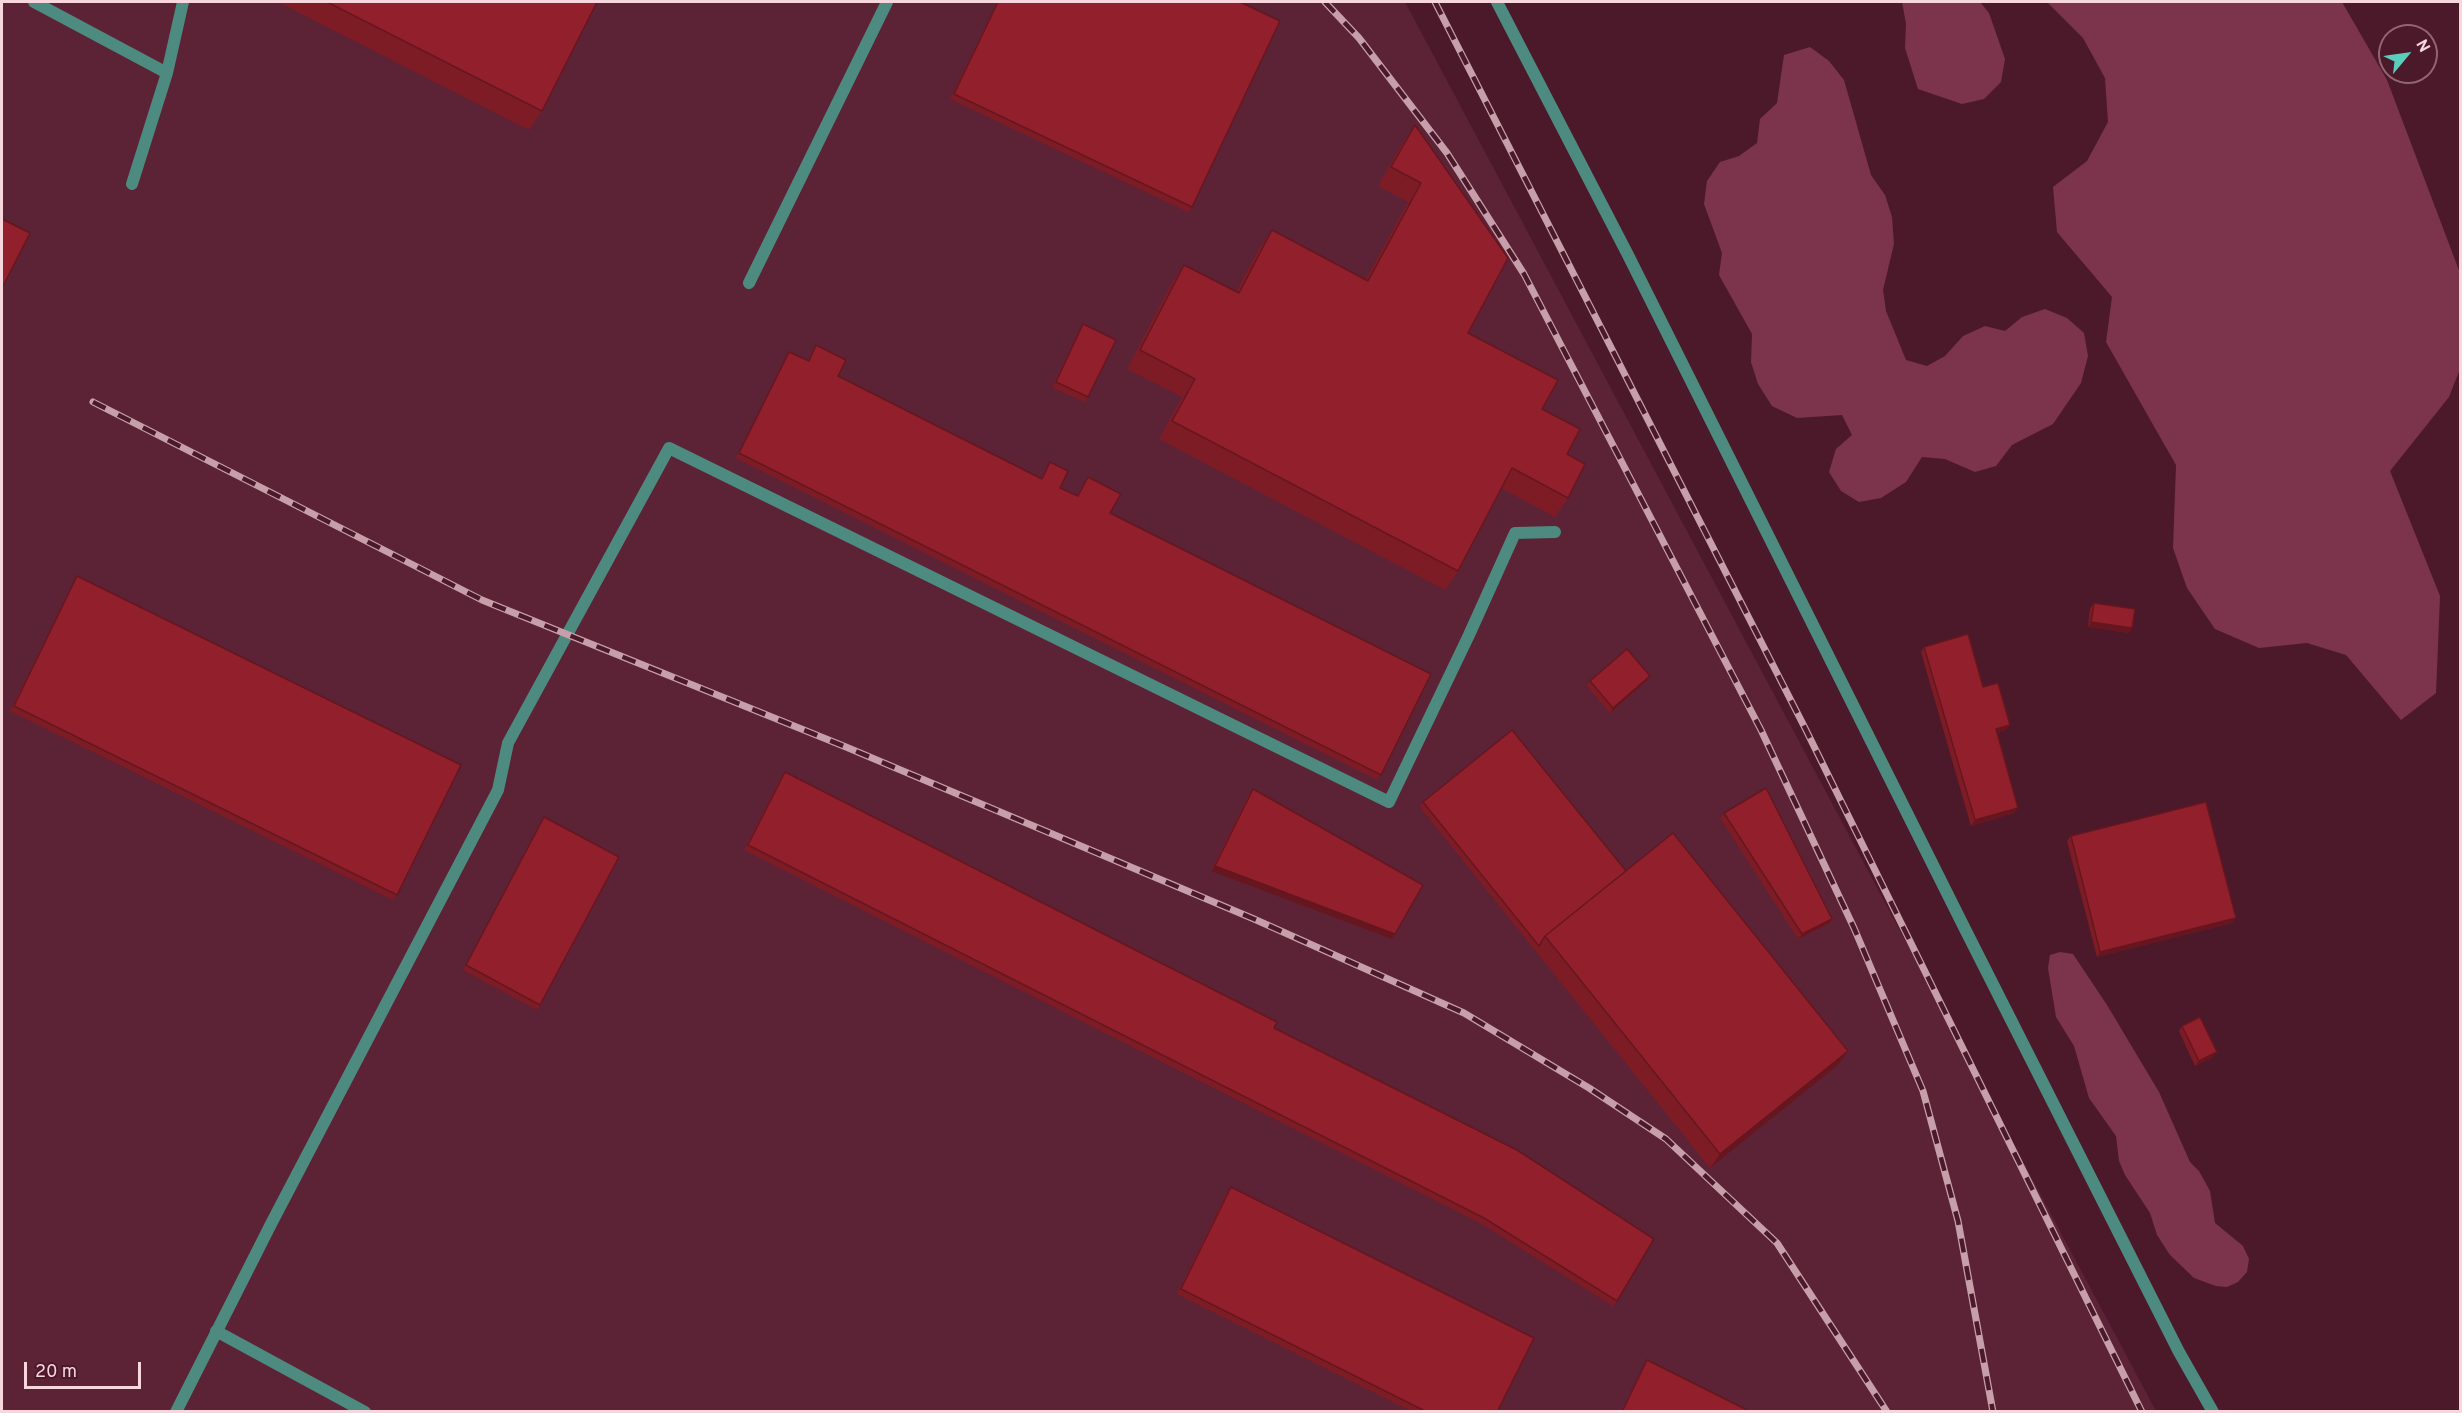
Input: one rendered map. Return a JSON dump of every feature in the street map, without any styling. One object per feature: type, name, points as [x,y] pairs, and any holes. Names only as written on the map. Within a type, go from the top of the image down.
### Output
[{"type":"lane","points":[[34,2],[167,73]]},
{"type":"lane","points":[[132,184],[167,73],[183,2]]},
{"type":"lane","points":[[750,283],[887,2]]},
{"type":"lane","points":[[1497,2],[1629,255],[2157,1310],[2213,1412]]},
{"type":"lane","points":[[176,1412],[498,790],[508,743],[669,448],[1389,802],[1515,533],[1555,532]]},
{"type":"lane","points":[[216,1331],[365,1412]]},
{"type":"shaded area","points":[[2,2],[1405,2],[2156,1411],[2,1412]]},
{"type":"shaded area","points":[[1902,2],[1980,2],[1989,13],[2005,59],[2001,82],[1984,99],[1962,104],[1918,89],[1905,48],[1906,24]]},
{"type":"shaded area","points":[[2047,2],[2342,2],[2378,64],[2378,84],[2389,84],[2460,273],[2460,369],[2449,397],[2390,471],[2440,596],[2436,693],[2401,720],[2346,655],[2307,643],[2259,648],[2215,629],[2187,588],[2173,548],[2176,465],[2106,342],[2112,297],[2057,232],[2053,187],[2087,161],[2108,122],[2105,78],[2083,38]]},
{"type":"shaded area","points":[[1810,47],[1829,61],[1844,80],[1871,175],[1885,195],[1892,217],[1894,244],[1883,290],[1886,311],[1906,360],[1927,366],[1945,356],[1963,336],[1985,326],[2005,331],[2022,317],[2045,309],[2067,318],[2084,333],[2088,356],[2081,383],[2053,424],[2012,445],[1996,466],[1975,472],[1945,459],[1922,457],[1906,482],[1881,498],[1859,502],[1841,491],[1829,472],[1836,449],[1852,435],[1842,415],[1797,418],[1772,406],[1758,384],[1751,362],[1752,334],[1719,275],[1722,253],[1704,204],[1707,181],[1720,162],[1739,156],[1757,143],[1760,119],[1777,103],[1784,55]]},
{"type":"shaded area","points":[[2060,952],[2073,954],[2107,1005],[2159,1092],[2190,1162],[2199,1171],[2210,1191],[2215,1223],[2243,1246],[2249,1259],[2247,1272],[2238,1282],[2227,1287],[2216,1286],[2194,1278],[2170,1255],[2157,1235],[2150,1213],[2125,1175],[2119,1161],[2116,1136],[2089,1098],[2074,1046],[2056,1017],[2048,968],[2050,955]]},
{"type":"building","points":[[327,2],[597,2],[542,111]]},
{"type":"building","points":[[998,2],[1240,2],[1280,21],[1192,207],[954,94]]},
{"type":"building","points":[[1415,125],[1508,258],[1468,333],[1558,380],[1542,409],[1580,429],[1567,454],[1585,464],[1568,498],[1512,468],[1458,571],[1172,421],[1195,379],[1140,350],[1184,265],[1239,293],[1272,230],[1368,281],[1421,183],[1391,167]]},
{"type":"building","points":[[2,219],[30,233],[2,288]]},
{"type":"building","points":[[1083,324],[1116,340],[1088,397],[1056,382]]},
{"type":"building","points":[[816,345],[846,360],[838,376],[1042,479],[1050,462],[1068,471],[1060,488],[1078,496],[1088,477],[1121,494],[1110,513],[1431,674],[1381,775],[739,453],[789,352],[809,361]]},
{"type":"building","points":[[77,576],[461,765],[397,895],[14,706]]},
{"type":"building","points":[[2094,603],[2135,609],[2132,628],[2091,622]]},
{"type":"building","points":[[1968,634],[1983,687],[1998,683],[2010,725],[1996,729],[2018,808],[1975,820],[1924,647]]},
{"type":"building","points":[[1627,649],[1650,676],[1613,708],[1590,681]]},
{"type":"building","points":[[1512,730],[1626,871],[1545,936],[1539,946],[1423,802]]},
{"type":"building","points":[[785,772],[1277,1022],[1274,1028],[1517,1150],[1654,1239],[1617,1301],[1484,1218],[748,845]]},
{"type":"building","points":[[1766,788],[1832,919],[1802,934],[1724,813]]},
{"type":"building","points":[[1253,789],[1423,885],[1395,934],[1215,866]]},
{"type":"building","points":[[2206,802],[2236,918],[2100,952],[2071,836]]},
{"type":"building","points":[[544,817],[619,857],[540,1005],[466,965]]},
{"type":"building","points":[[1673,833],[1848,1051],[1720,1154],[1545,936]]},
{"type":"building","points":[[2200,1017],[2217,1052],[2199,1061],[2182,1026]]},
{"type":"building","points":[[1231,1187],[1534,1338],[1497,1412],[1427,1412],[1181,1289]]},
{"type":"building","points":[[1647,1360],[1751,1412],[1622,1412]]},
{"type":"railway","points":[[1325,2],[1359,38],[1447,153],[1524,274],[1761,730],[1854,928],[1923,1091],[1958,1221],[1993,1412]]},
{"type":"railway","points":[[1435,2],[1805,728],[2142,1412]]},
{"type":"railway","points":[[93,402],[482,600],[846,747],[1254,919],[1464,1013],[1589,1088],[1666,1139],[1777,1243],[1887,1412]]}]
